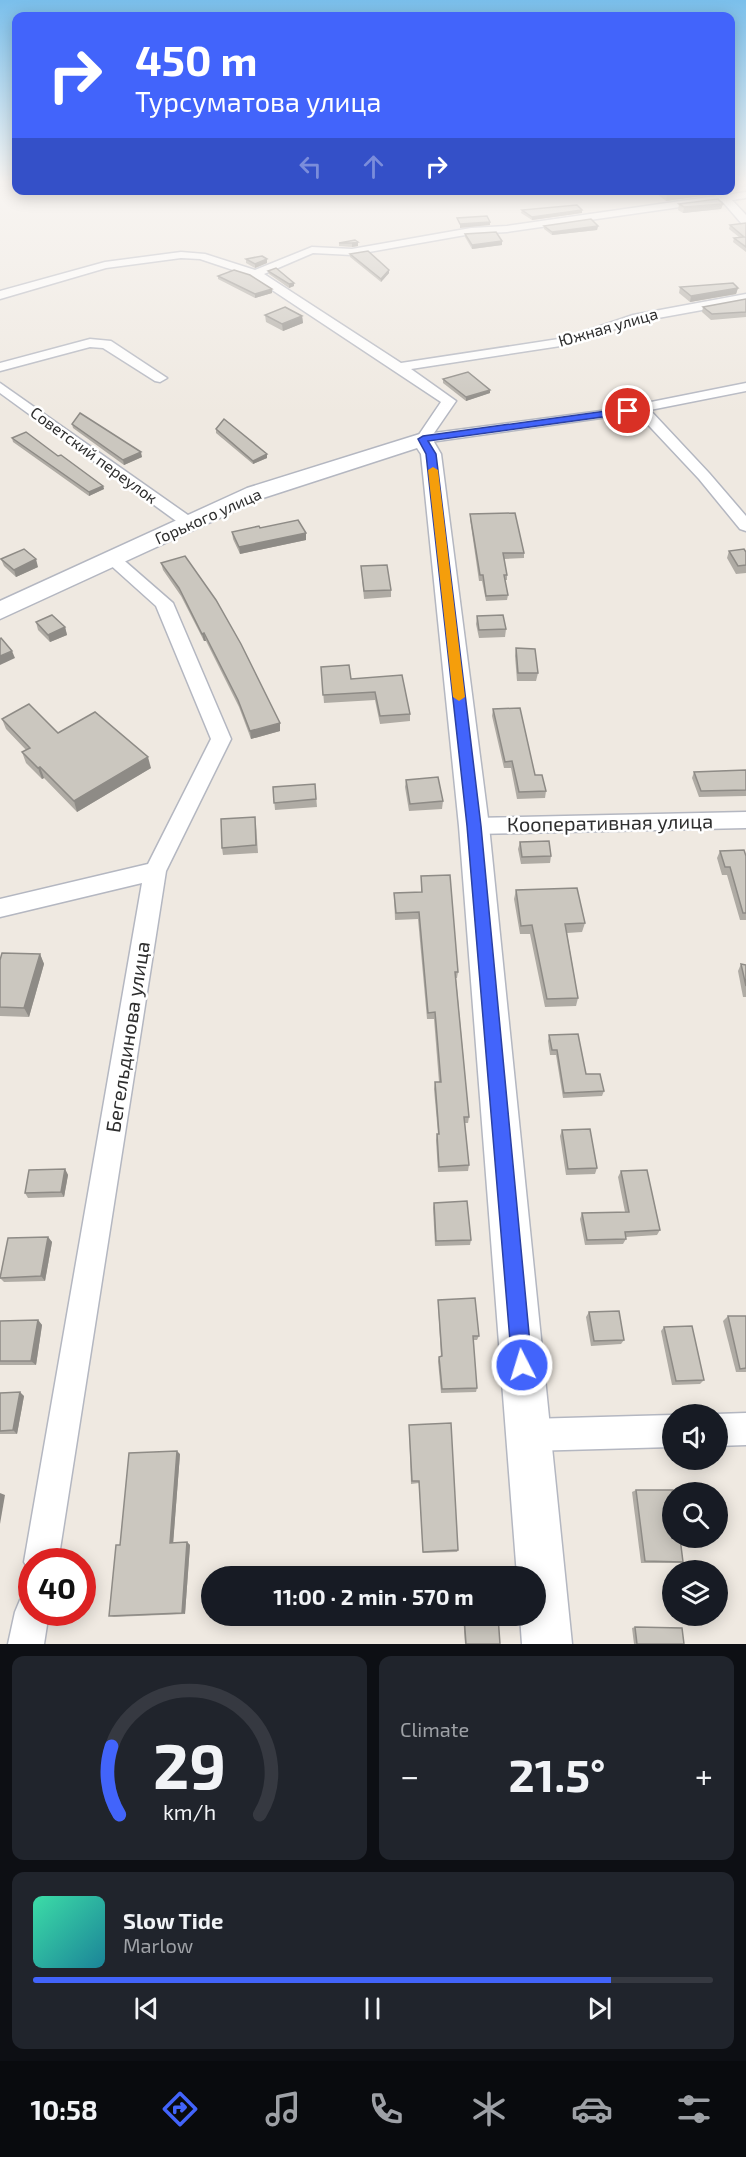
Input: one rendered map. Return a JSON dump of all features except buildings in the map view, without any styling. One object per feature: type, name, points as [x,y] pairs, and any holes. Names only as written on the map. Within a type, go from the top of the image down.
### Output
[{"type":"street","points":[[0,294],[105,265],[138,261]]},
{"type":"street","points":[[217,261],[255,274],[448,401],[423,439]]},
{"type":"street","points":[[255,274],[287,261]]},
{"type":"street","name":"Южная улица","points":[[399,367],[567,341],[633,319],[746,298]]},
{"type":"street","points":[[0,367],[90,343],[106,344],[160,378]]},
{"type":"street","name":"Советский переулок","points":[[0,387],[189,524]]},
{"type":"street","points":[[423,439],[640,408],[746,387]]},
{"type":"street","points":[[640,408],[746,526]]},
{"type":"street","points":[[423,439],[431,454],[474,826],[548,1644]]},
{"type":"street","name":"Горького улица","points":[[0,611],[255,493],[423,439]]},
{"type":"street","name":"Бегельдинова улица","points":[[43,1548],[155,871],[221,739],[164,603],[113,559]]},
{"type":"street","name":"Кооперативная улица","points":[[474,826],[746,820]]},
{"type":"street","points":[[0,908],[155,871]]},
{"type":"street","points":[[728,1430],[746,1429]]},
{"type":"street","points":[[529,1436],[662,1431]]},
{"type":"street","points":[[26,1644],[29,1626]]},
{"type":"slow traffic","points":[[433,470],[459,697]]},
{"type":"route","points":[[522,1365],[474,826],[431,454],[423,439],[628,411]]}]
